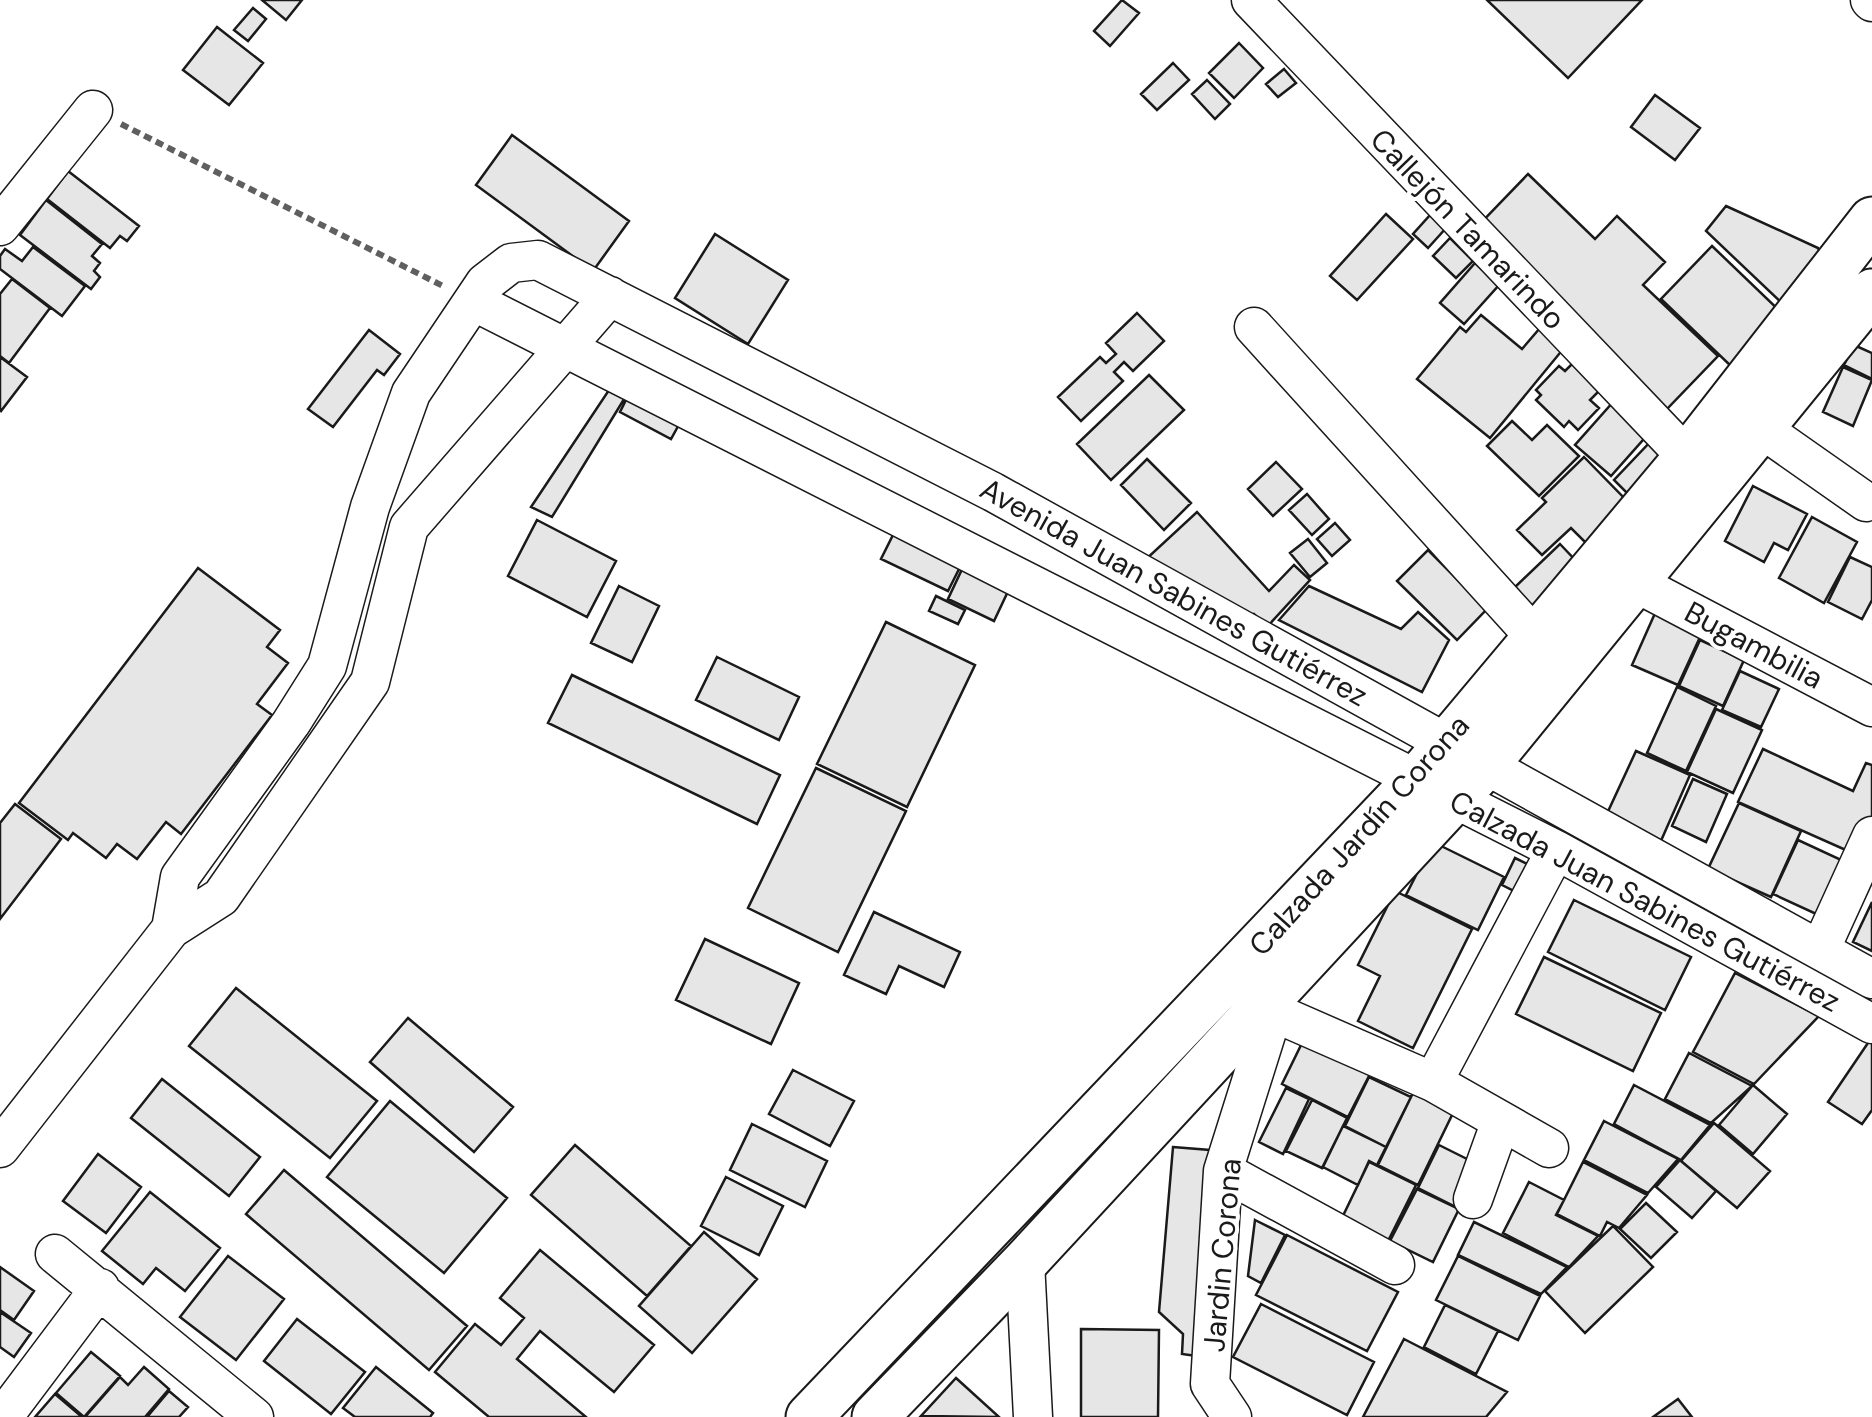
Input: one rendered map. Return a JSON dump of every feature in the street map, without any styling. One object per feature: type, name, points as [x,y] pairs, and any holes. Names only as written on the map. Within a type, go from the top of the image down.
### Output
[{"type":"main road","name":"Calzada Jardín Corona","points":[[874,1417],[1274,1000],[1436,788],[1446,742],[1687,457],[1872,220]]},
{"type":"main road","name":"Calzada Jardín Corona","points":[[811,1416],[1436,788],[1486,765],[1872,292]]},
{"type":"street","name":"Callejón Tamarindo","points":[[1251,0],[1687,457]]},
{"type":"street","points":[[0,226],[93,110]]},
{"type":"street","name":"Avenida Juan Sabines Gutiérrez","points":[[1436,788],[473,300],[485,283],[511,263],[538,260],[993,492],[1872,980]]},
{"type":"street","points":[[0,1148],[171,929],[221,897],[370,682],[409,526],[610,296]]},
{"type":"street","points":[[171,929],[180,877],[291,724],[327,666],[362,533],[411,393],[473,300]]},
{"type":"street","points":[[1254,327],[1535,636]]},
{"type":"street","points":[[1762,429],[1866,502]]},
{"type":"street","points":[[979,555],[993,492]]},
{"type":"street","points":[[362,533],[404,550]]},
{"type":"street","name":"Bugambilia","points":[[1636,583],[1872,707]]},
{"type":"street","name":"Calzada Juan Sabines Gutiérrez","points":[[1436,788],[1872,1024]]},
{"type":"street","points":[[1820,950],[1872,836]]},
{"type":"street","points":[[1433,1082],[1556,850]]},
{"type":"street","points":[[1274,1000],[1433,1082],[1549,1148]]},
{"type":"street","name":"Jardin Corona","points":[[1232,1417],[1210,1384],[1224,1171],[1274,1000]]},
{"type":"street","points":[[1474,1199],[1502,1121]]},
{"type":"street","points":[[1224,1171],[1395,1265]]},
{"type":"street","points":[[54,1254],[254,1417]]},
{"type":"street","points":[[1025,1262],[1034,1417]]},
{"type":"street","points":[[2,1417],[100,1288]]},
{"type":"path","points":[[93,110],[473,300]]},
{"type":"building","points":[[262,0],[302,0],[286,20]]},
{"type":"building","points":[[1122,0],[1139,13],[1110,46],[1094,31]]},
{"type":"building","points":[[1487,0],[1642,0],[1568,78]]},
{"type":"building","points":[[253,8],[266,19],[248,41],[234,30]]},
{"type":"building","points":[[217,27],[263,63],[229,105],[183,70]]},
{"type":"building","points":[[1239,43],[1263,68],[1234,98],[1209,73]]},
{"type":"building","points":[[1173,63],[1189,80],[1157,110],[1141,94]]},
{"type":"building","points":[[1284,69],[1296,83],[1278,97],[1266,84]]},
{"type":"building","points":[[1207,80],[1230,104],[1215,119],[1192,94]]},
{"type":"building","points":[[1655,95],[1700,128],[1675,160],[1631,127]]},
{"type":"building","points":[[512,135],[629,221],[593,271],[476,185]]},
{"type":"building","points":[[68,171],[139,226],[127,241],[120,236],[110,248],[47,199]]},
{"type":"building","points":[[1528,174],[1595,239],[1617,216],[1665,262],[1643,285],[1718,356],[1666,410],[1476,228]]},
{"type":"building","points":[[46,200],[102,244],[92,256],[100,263],[94,271],[100,277],[91,289],[20,235]]},
{"type":"building","points":[[1726,206],[1818,248],[1826,268],[1787,308],[1706,231]]},
{"type":"building","points":[[1386,214],[1413,239],[1357,300],[1330,276]]},
{"type":"building","points":[[1431,214],[1447,227],[1428,248],[1413,234]]},
{"type":"building","points":[[715,234],[788,280],[748,344],[675,298]]},
{"type":"building","points":[[1450,238],[1473,261],[1456,278],[1433,256]]},
{"type":"building","points":[[1712,246],[1785,316],[1734,369],[1661,299]]},
{"type":"building","points":[[33,247],[85,286],[62,316],[0,269],[0,256],[5,249],[22,261]]},
{"type":"building","points":[[1475,263],[1499,285],[1464,324],[1440,303]]},
{"type":"building","points":[[12,279],[50,308],[9,363],[0,356],[0,294]]},
{"type":"building","points":[[1137,313],[1164,341],[1133,371],[1124,362],[1114,372],[1123,381],[1081,421],[1058,397],[1100,357],[1106,363],[1116,354],[1106,343]]},
{"type":"building","points":[[1481,315],[1522,349],[1540,328],[1564,348],[1490,438],[1417,379],[1460,327],[1466,332]]},
{"type":"building","points":[[369,330],[400,354],[384,375],[377,370],[333,427],[308,409]]},
{"type":"building","points":[[1854,345],[1872,353],[1872,379],[1844,365]]},
{"type":"building","points":[[0,357],[27,377],[1,411],[0,410]]},
{"type":"building","points":[[1576,360],[1603,387],[1590,400],[1599,408],[1578,430],[1569,421],[1564,427],[1536,400],[1541,395],[1536,390],[1559,366],[1565,371]]},
{"type":"building","points":[[1843,367],[1872,380],[1853,426],[1823,412]]},
{"type":"building","points":[[1149,375],[1184,410],[1111,480],[1077,444]]},
{"type":"building","points":[[613,384],[629,391],[552,517],[531,507]]},
{"type":"building","points":[[630,392],[682,419],[671,439],[620,412]]},
{"type":"building","points":[[1614,401],[1650,432],[1611,476],[1575,445]]},
{"type":"building","points":[[1512,421],[1532,440],[1547,425],[1579,456],[1539,496],[1487,446]]},
{"type":"building","points":[[1653,439],[1673,458],[1634,500],[1614,480]]},
{"type":"building","points":[[1584,457],[1629,503],[1587,544],[1571,528],[1542,555],[1517,530],[1546,502],[1542,498]]},
{"type":"building","points":[[1147,459],[1191,503],[1164,530],[1121,485]]},
{"type":"building","points":[[1276,462],[1302,489],[1273,516],[1248,489]]},
{"type":"building","points":[[1753,486],[1807,514],[1788,550],[1774,543],[1764,562],[1725,541]]},
{"type":"building","points":[[1307,494],[1329,519],[1312,535],[1289,510]]},
{"type":"building","points":[[1197,512],[1269,591],[1294,565],[1310,580],[1267,627],[1254,614],[1244,625],[1144,561]]},
{"type":"building","points":[[1812,517],[1857,542],[1824,603],[1779,578]]},
{"type":"building","points":[[537,520],[616,561],[587,617],[508,576]]},
{"type":"building","points":[[1335,523],[1350,540],[1332,556],[1317,539]]},
{"type":"building","points":[[895,531],[962,563],[948,591],[881,559]]},
{"type":"building","points":[[1308,539],[1327,563],[1310,577],[1290,553]]},
{"type":"building","points":[[1560,544],[1577,562],[1532,606],[1514,588]]},
{"type":"building","points":[[1428,550],[1487,609],[1457,640],[1397,581]]},
{"type":"building","points":[[1850,557],[1872,567],[1872,600],[1862,619],[1828,602]]},
{"type":"building","points":[[965,563],[1011,585],[994,621],[948,599]]},
{"type":"building","points":[[198,568],[280,630],[267,647],[288,663],[257,704],[272,715],[181,834],[166,822],[137,859],[117,844],[106,858],[73,833],[68,840],[19,803]]},
{"type":"building","points":[[619,586],[659,606],[632,662],[591,643]]},
{"type":"building","points":[[1309,586],[1401,629],[1418,612],[1449,640],[1422,692],[1279,620]]},
{"type":"building","points":[[936,596],[965,610],[958,624],[929,611]]},
{"type":"building","points":[[1660,602],[1706,624],[1678,685],[1632,665]]},
{"type":"building","points":[[886,622],[975,665],[907,807],[817,764]]},
{"type":"building","points":[[1700,640],[1744,660],[1723,706],[1679,686]]},
{"type":"building","points":[[717,657],[799,697],[779,740],[696,700]]},
{"type":"building","points":[[1740,671],[1779,689],[1761,727],[1722,710]]},
{"type":"building","points":[[572,675],[780,775],[757,824],[548,723]]},
{"type":"building","points":[[1677,687],[1716,706],[1686,771],[1647,753]]},
{"type":"building","points":[[1716,709],[1762,730],[1733,793],[1687,772]]},
{"type":"building","points":[[1763,749],[1853,791],[1866,763],[1872,765],[1872,823],[1857,855],[1738,802]]},
{"type":"building","points":[[1636,751],[1690,775],[1660,843],[1605,818]]},
{"type":"building","points":[[816,768],[906,811],[838,952],[748,908]]},
{"type":"building","points":[[1693,779],[1727,794],[1706,842],[1672,826]]},
{"type":"building","points":[[1739,803],[1801,831],[1771,897],[1708,869]]},
{"type":"building","points":[[15,804],[61,839],[0,919],[0,823]]},
{"type":"building","points":[[1798,840],[1850,864],[1825,918],[1773,894]]},
{"type":"building","points":[[1433,842],[1504,877],[1478,930],[1406,895]]},
{"type":"building","points":[[1515,858],[1542,871],[1528,898],[1502,885]]},
{"type":"building","points":[[1395,891],[1472,929],[1413,1048],[1358,1021],[1380,976],[1358,965]]},
{"type":"building","points":[[1574,900],[1691,957],[1665,1010],[1548,952]]},
{"type":"building","points":[[1872,902],[1872,951],[1853,942]]},
{"type":"building","points":[[874,912],[960,952],[944,987],[899,966],[886,994],[844,975]]},
{"type":"building","points":[[705,939],[799,983],[771,1044],[676,1000]]},
{"type":"building","points":[[1544,957],[1661,1013],[1633,1071],[1516,1014]]},
{"type":"building","points":[[1735,973],[1819,1016],[1754,1084],[1693,1052]]},
{"type":"building","points":[[236,988],[377,1101],[330,1158],[189,1046]]},
{"type":"building","points":[[408,1018],[513,1107],[474,1152],[370,1062]]},
{"type":"building","points":[[1872,1037],[1872,1110],[1862,1124],[1828,1102]]},
{"type":"building","points":[[1304,1039],[1371,1072],[1348,1117],[1282,1084]]},
{"type":"building","points":[[1689,1053],[1752,1086],[1711,1123],[1665,1099]]},
{"type":"building","points":[[793,1070],[854,1101],[830,1146],[769,1114]]},
{"type":"building","points":[[1369,1077],[1411,1097],[1386,1147],[1345,1126]]},
{"type":"building","points":[[162,1079],[260,1157],[229,1196],[131,1118]]},
{"type":"building","points":[[1634,1085],[1710,1125],[1681,1160],[1614,1124]]},
{"type":"building","points":[[1753,1085],[1787,1114],[1753,1154],[1719,1125]]},
{"type":"building","points":[[1286,1088],[1309,1099],[1283,1154],[1259,1142]]},
{"type":"building","points":[[1413,1093],[1453,1113],[1418,1185],[1378,1165]]},
{"type":"building","points":[[1312,1100],[1347,1118],[1322,1168],[1286,1151]]},
{"type":"building","points":[[390,1101],[507,1198],[444,1273],[327,1177]]},
{"type":"building","points":[[1604,1121],[1678,1159],[1648,1193],[1584,1160]]},
{"type":"building","points":[[1714,1123],[1770,1171],[1737,1208],[1681,1161]]},
{"type":"building","points":[[752,1124],[827,1161],[805,1207],[730,1170]]},
{"type":"building","points":[[1343,1126],[1386,1147],[1377,1165],[1369,1161],[1358,1185],[1323,1167]]},
{"type":"building","points":[[575,1145],[691,1246],[647,1296],[531,1195]]},
{"type":"building","points":[[1439,1145],[1477,1164],[1456,1207],[1418,1188]]},
{"type":"building","points":[[1173,1147],[1222,1151],[1204,1357],[1182,1354],[1183,1334],[1159,1312]]},
{"type":"building","points":[[98,1154],[141,1187],[106,1233],[63,1201]]},
{"type":"building","points":[[1680,1160],[1716,1191],[1692,1218],[1656,1187]]},
{"type":"building","points":[[1369,1162],[1416,1185],[1387,1243],[1341,1220]]},
{"type":"building","points":[[1583,1162],[1647,1195],[1619,1228],[1607,1222],[1600,1236],[1557,1214]]},
{"type":"building","points":[[284,1170],[467,1326],[429,1370],[246,1214]]},
{"type":"building","points":[[726,1177],[783,1206],[759,1255],[701,1226]]},
{"type":"building","points":[[1529,1182],[1564,1200],[1556,1215],[1598,1236],[1569,1267],[1503,1233]]},
{"type":"building","points":[[1417,1189],[1459,1209],[1433,1262],[1390,1241]]},
{"type":"building","points":[[150,1192],[220,1248],[185,1291],[156,1268],[143,1284],[102,1251]]},
{"type":"building","points":[[1646,1203],[1677,1232],[1651,1258],[1620,1229]]},
{"type":"building","points":[[1255,1220],[1285,1235],[1261,1283],[1248,1276]]},
{"type":"building","points":[[1474,1222],[1567,1267],[1541,1294],[1458,1255]]},
{"type":"building","points":[[1613,1226],[1653,1267],[1585,1333],[1545,1291]]},
{"type":"building","points":[[704,1232],[757,1279],[692,1353],[639,1306]]},
{"type":"building","points":[[1287,1235],[1398,1292],[1367,1351],[1256,1295]]},
{"type":"building","points":[[540,1250],[654,1345],[614,1392],[540,1331],[517,1359],[586,1417],[489,1417],[435,1372],[475,1324],[501,1345],[524,1318],[500,1298]]},
{"type":"building","points":[[228,1256],[284,1299],[236,1360],[180,1317]]},
{"type":"building","points":[[1458,1256],[1540,1296],[1518,1340],[1436,1300]]},
{"type":"building","points":[[0,1267],[34,1291],[14,1320],[0,1310]]},
{"type":"building","points":[[1261,1304],[1374,1362],[1347,1415],[1233,1357]]},
{"type":"building","points":[[1445,1305],[1498,1331],[1476,1374],[1424,1347]]},
{"type":"building","points":[[0,1312],[31,1333],[14,1357],[0,1347]]},
{"type":"building","points":[[297,1319],[365,1372],[331,1414],[264,1361]]},
{"type":"building","points":[[1081,1329],[1159,1330],[1158,1417],[1081,1417]]},
{"type":"building","points":[[1404,1339],[1507,1392],[1486,1417],[1363,1417]]},
{"type":"building","points":[[91,1352],[120,1376],[84,1417],[56,1393]]},
{"type":"building","points":[[144,1367],[169,1389],[145,1417],[85,1417],[120,1377],[128,1385]]},
{"type":"building","points":[[376,1367],[433,1413],[430,1417],[355,1417],[343,1408]]},
{"type":"building","points":[[956,1378],[999,1417],[921,1416]]},
{"type":"building","points":[[169,1391],[188,1407],[179,1417],[147,1417]]},
{"type":"building","points":[[55,1394],[82,1417],[35,1417]]},
{"type":"building","points":[[1678,1399],[1692,1417],[1653,1417]]}]
